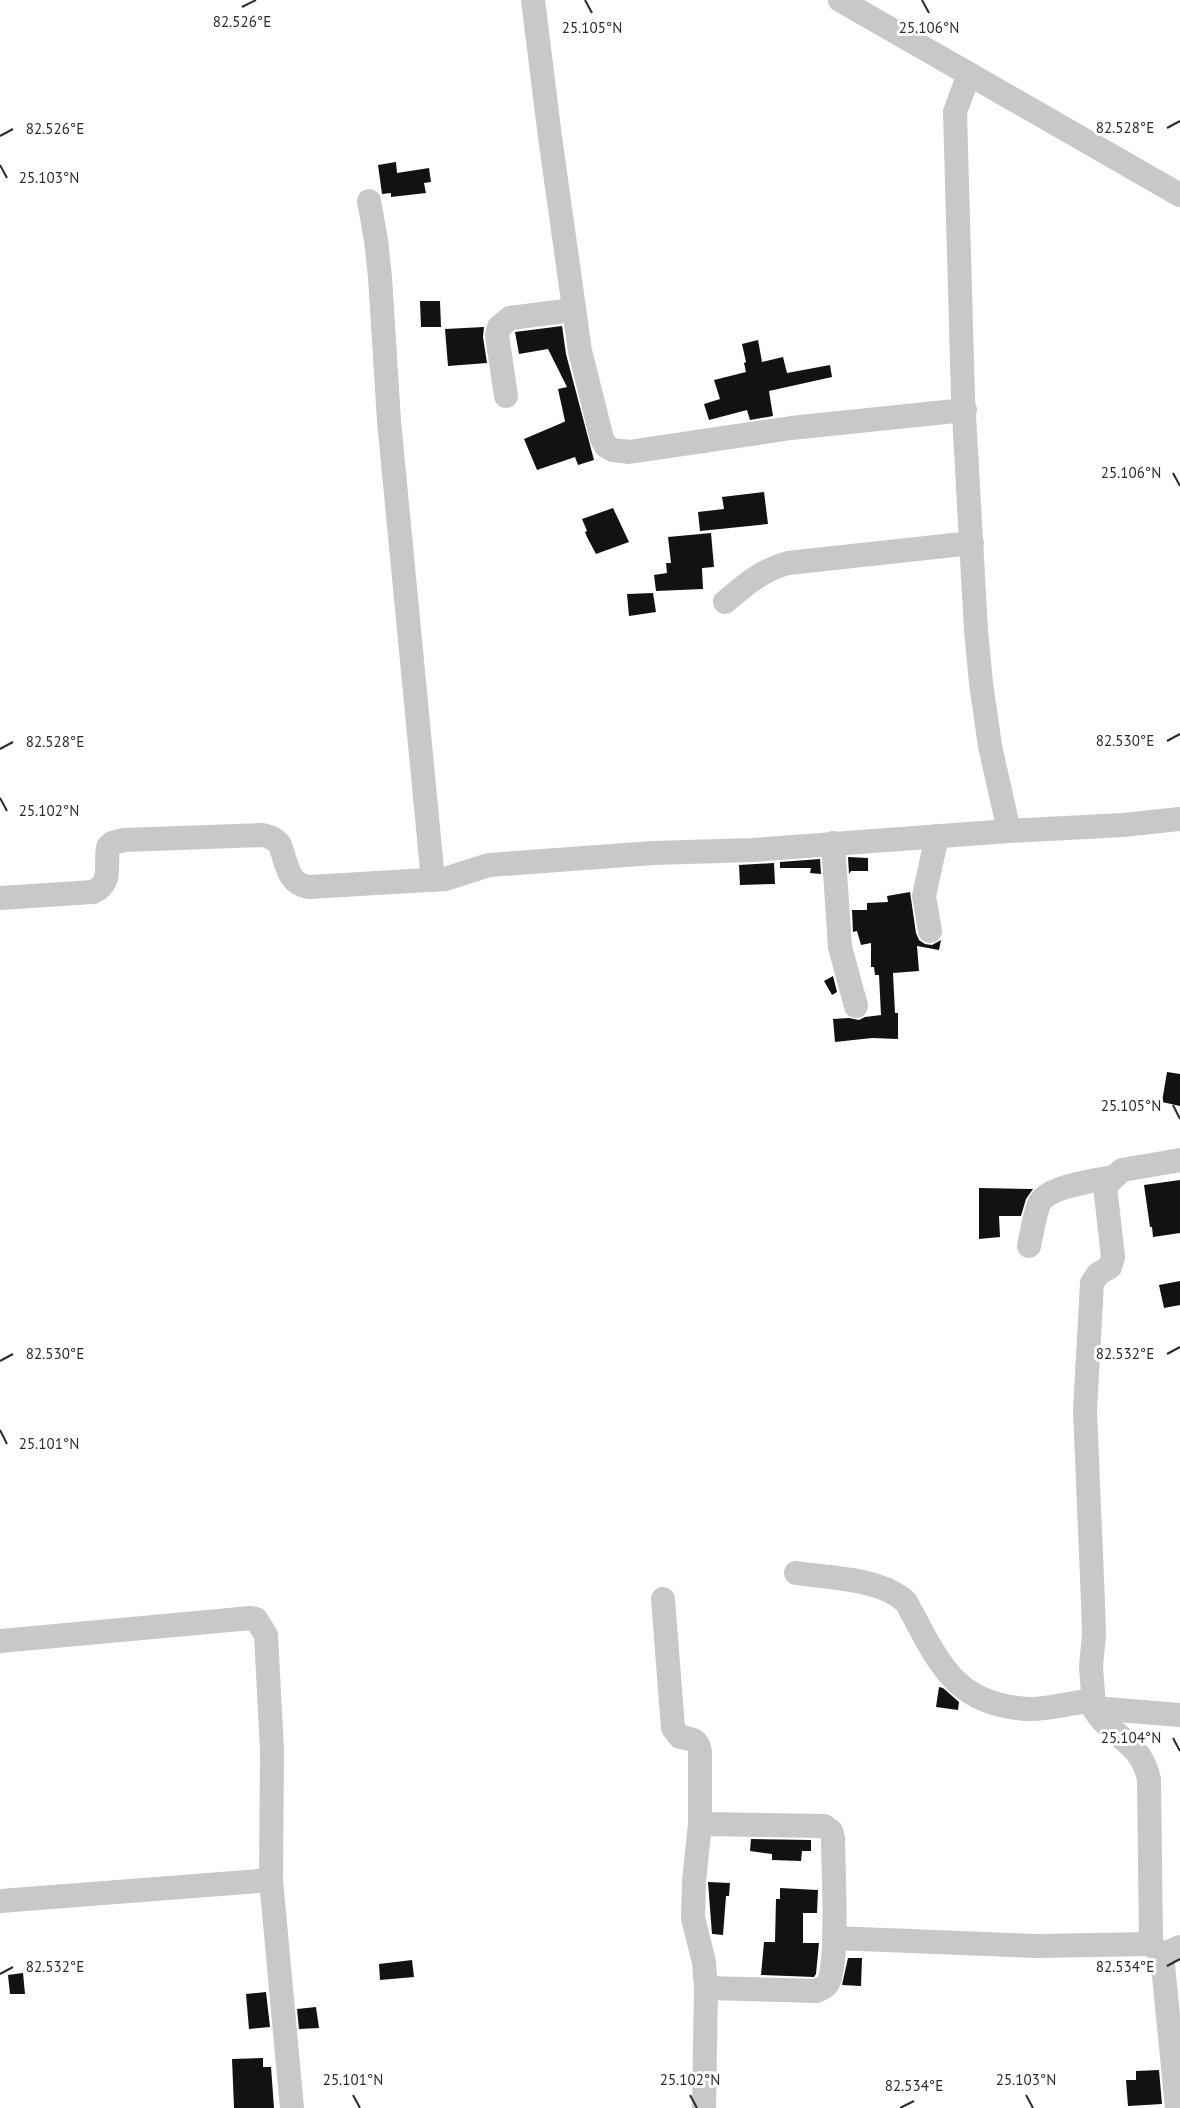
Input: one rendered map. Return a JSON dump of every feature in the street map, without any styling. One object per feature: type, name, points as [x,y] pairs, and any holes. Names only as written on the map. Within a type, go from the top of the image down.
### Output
[{"type":"street","points":[[533,0],[573,310],[580,351],[602,439],[606,446],[613,450],[629,452],[791,428],[965,410]]},
{"type":"street","points":[[840,0],[1180,195]]},
{"type":"street","points":[[969,74],[955,112],[972,543],[981,683],[990,746],[1009,831]]},
{"type":"street","points":[[369,201],[380,277],[389,421],[433,880]]},
{"type":"street","points":[[506,396],[497,335],[499,327],[510,318],[573,310]]},
{"type":"street","points":[[725,602],[757,576],[771,568],[788,563],[972,543]]},
{"type":"street","points":[[0,898],[93,892],[99,889],[107,879],[108,847],[112,843],[124,840],[263,835],[277,841],[291,878],[302,886],[362,885],[445,879],[489,865],[653,853],[753,850],[1123,825],[1180,819]]},
{"type":"street","points":[[930,931],[924,896],[937,836]]},
{"type":"street","points":[[833,843],[840,947],[856,1006]]},
{"type":"street","points":[[1177,2108],[1149,1779],[1141,1756],[1126,1740],[1105,1724],[1091,1704],[1094,1635],[1085,1411],[1092,1283],[1098,1274],[1113,1263],[1105,1186],[1122,1170],[1180,1160]]},
{"type":"street","points":[[1029,1246],[1039,1204],[1043,1197],[1059,1189],[1113,1177]]},
{"type":"street","points":[[796,1573],[884,1587],[897,1594],[906,1602],[942,1665],[955,1683],[975,1696],[994,1704],[1031,1709],[1091,1704],[1180,1715]]},
{"type":"street","points":[[663,1599],[673,1728],[680,1737],[695,1739],[700,1752],[700,1824],[693,1918],[703,1951],[706,1988],[704,2108]]},
{"type":"street","points":[[0,1641],[256,1619],[263,1628],[266,1635],[271,1714],[271,1880],[292,2108]]},
{"type":"street","points":[[700,1824],[824,1826],[829,1828],[833,1838],[834,1938],[831,1972],[824,1987],[816,1991],[706,1988]]},
{"type":"street","points":[[0,1901],[271,1880]]},
{"type":"street","points":[[834,1938],[1036,1946],[1164,1948]]},
{"type":"building","points":[[396,162],[397,173],[429,168],[431,182],[424,183],[426,193],[391,197],[391,193],[382,194],[378,165]]},
{"type":"building","points":[[420,301],[440,301],[441,327],[421,327]]},
{"type":"building","points":[[562,326],[566,354],[594,460],[578,465],[575,457],[537,470],[524,439],[565,421],[558,389],[567,387],[548,349],[519,354],[515,332]]},
{"type":"building","points":[[484,327],[483,337],[487,363],[448,366],[445,329]]},
{"type":"building","points":[[758,340],[762,362],[783,357],[787,373],[830,365],[832,377],[769,391],[773,416],[750,420],[747,410],[709,420],[704,404],[720,399],[714,380],[746,372],[742,344]]},
{"type":"building","points":[[764,492],[768,524],[700,531],[698,512],[724,509],[722,497]]},
{"type":"building","points":[[613,508],[629,542],[596,554],[585,532],[587,531],[582,519]]},
{"type":"building","points":[[711,533],[714,567],[702,568],[703,589],[656,591],[654,575],[667,573],[666,563],[671,563],[668,537]]},
{"type":"building","points":[[653,593],[656,612],[629,616],[627,594]]},
{"type":"building","points":[[848,857],[868,858],[868,871],[851,871],[849,874]]},
{"type":"building","points":[[820,859],[821,874],[810,873],[811,868],[780,868],[780,862]]},
{"type":"building","points":[[774,863],[775,884],[740,885],[739,865]]},
{"type":"building","points":[[910,892],[919,940],[932,945],[941,940],[939,950],[917,946],[919,971],[893,973],[895,1013],[898,1013],[898,1039],[872,1038],[835,1042],[833,1019],[859,1020],[881,1015],[879,975],[875,975],[874,967],[871,967],[871,943],[861,945],[857,931],[853,932],[852,910],[867,910],[867,903],[888,902],[887,896]]},
{"type":"building","points":[[833,976],[837,992],[832,995],[824,981]]},
{"type":"building","points":[[1167,1072],[1180,1074],[1180,1106],[1162,1102]]},
{"type":"building","points":[[1180,1180],[1180,1233],[1153,1237],[1144,1185]]},
{"type":"building","points":[[979,1188],[1033,1189],[1026,1199],[1021,1216],[999,1216],[1000,1237],[979,1239]]},
{"type":"building","points":[[1180,1281],[1180,1305],[1164,1308],[1159,1285]]},
{"type":"building","points":[[939,1687],[959,1702],[958,1710],[936,1707]]},
{"type":"building","points":[[751,1839],[811,1840],[811,1851],[802,1851],[801,1861],[772,1860],[772,1854],[750,1851]]},
{"type":"building","points":[[708,1882],[730,1883],[729,1896],[726,1896],[723,1935],[712,1934]]},
{"type":"building","points":[[780,1888],[818,1890],[817,1913],[803,1913],[803,1943],[819,1943],[814,1977],[761,1975],[764,1942],[775,1942],[776,1899],[780,1899]]},
{"type":"building","points":[[848,1958],[862,1958],[861,1986],[842,1985]]},
{"type":"building","points":[[412,1960],[414,1977],[380,1980],[379,1964]]},
{"type":"building","points":[[23,1973],[25,1994],[10,1994],[8,1975]]},
{"type":"building","points":[[266,1992],[270,2027],[249,2029],[246,1994]]},
{"type":"building","points":[[316,2007],[319,2028],[299,2029],[297,2009]]},
{"type":"building","points":[[263,2058],[263,2067],[271,2067],[274,2108],[234,2108],[232,2059]]},
{"type":"building","points":[[1159,2070],[1162,2104],[1128,2106],[1126,2080],[1136,2080],[1136,2071]]}]
